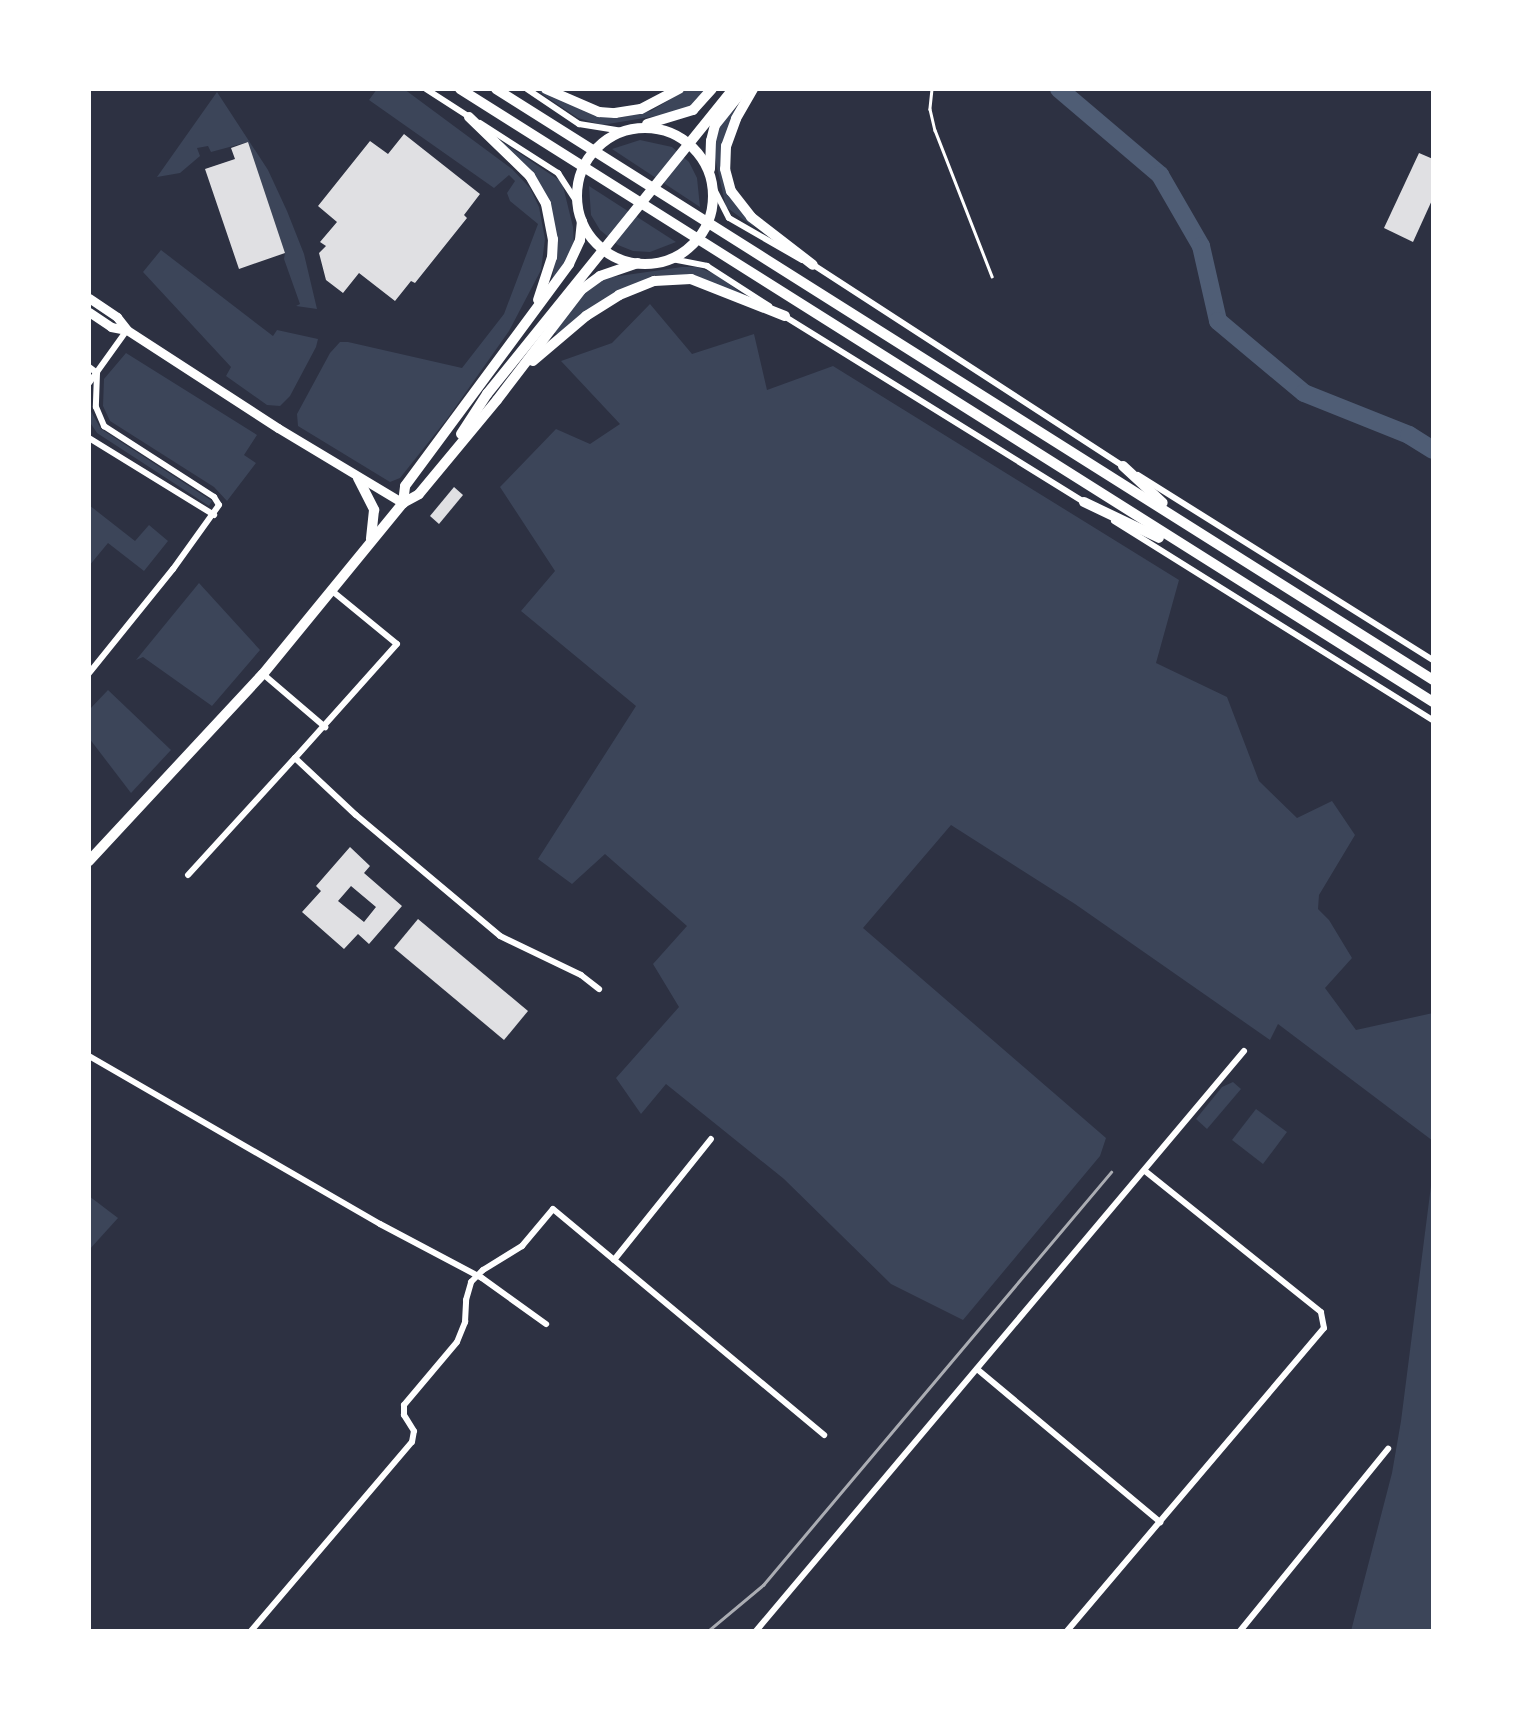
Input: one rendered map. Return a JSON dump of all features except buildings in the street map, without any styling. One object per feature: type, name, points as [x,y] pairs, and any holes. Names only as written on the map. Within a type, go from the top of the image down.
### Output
[{"type":"main road","points":[[460,89],[1143,522],[1217,565],[1433,702]]},
{"type":"main road","points":[[496,89],[1433,680]]},
{"type":"main road","points":[[546,89],[598,112],[615,113],[641,109],[679,89]]},
{"type":"main road","points":[[403,503],[405,486],[445,435],[577,250],[582,220],[578,202],[579,179],[588,159],[602,143],[627,130],[693,110],[712,89]]},
{"type":"main road","points":[[445,435],[480,402],[733,89]]},
{"type":"main road","points":[[89,861],[263,674],[403,503],[419,494],[517,375],[581,290],[600,276],[638,263],[672,258],[687,249],[702,233],[711,214],[709,155],[715,125],[744,89]]},
{"type":"main road","points":[[753,89],[736,119],[726,146],[725,169],[731,191],[751,217],[813,265]]},
{"type":"main road","points":[[469,117],[530,176],[546,204],[553,239],[552,257],[531,315]]},
{"type":"main road","points":[[627,130],[659,129],[679,136],[695,149],[711,180]]},
{"type":"main road","points":[[582,220],[601,247],[620,259],[638,263]]},
{"type":"main road","points":[[517,375],[586,316],[619,295],[654,281],[691,279],[785,317]]},
{"type":"main road","points":[[89,298],[117,317],[127,330],[358,478],[403,503]]},
{"type":"main road","points":[[89,312],[111,327],[127,330]]},
{"type":"main road","points":[[449,456],[480,402]]},
{"type":"main road","points":[[1123,466],[1192,530]]},
{"type":"main road","points":[[358,478],[374,510],[374,530],[368,547]]},
{"type":"main road","points":[[1084,502],[1217,565]]},
{"type":"street","points":[[426,89],[558,173],[578,202]]},
{"type":"street","points":[[527,89],[579,124],[627,130]]},
{"type":"street","points":[[711,180],[729,218],[813,265],[898,323],[1433,660]]},
{"type":"street","points":[[672,258],[707,266],[1433,720]]},
{"type":"street","points":[[89,383],[127,330]]},
{"type":"street","points":[[89,367],[97,373]]},
{"type":"street","points":[[89,673],[214,515],[219,505],[215,497],[104,426],[96,407],[97,373]]},
{"type":"street","points":[[91,437],[214,515]]},
{"type":"street","points":[[188,875],[325,727],[397,644],[331,590]]},
{"type":"street","points":[[263,674],[325,727]]},
{"type":"street","points":[[295,758],[500,936],[581,975],[600,989]]},
{"type":"street","points":[[756,1631],[1244,1051]]},
{"type":"street","points":[[89,1056],[476,1276],[546,1324]]},
{"type":"street","points":[[614,1260],[711,1139]]},
{"type":"street","points":[[1067,1631],[1324,1328],[1321,1312],[1145,1171]]},
{"type":"street","points":[[251,1631],[412,1442],[414,1431],[403,1412],[405,1400],[457,1342],[465,1322],[468,1289],[476,1276],[522,1246],[553,1209],[824,1435]]},
{"type":"street","points":[[977,1369],[1160,1522]]},
{"type":"street","points":[[1240,1631],[1388,1449]]},
{"type":"lane","points":[[932,89],[930,109],[935,130],[992,276]]},
{"type":"shaded area","points":[[377,89],[404,89],[512,169],[530,188],[539,207],[545,239],[541,270],[509,331],[447,419],[400,478],[390,482],[298,426],[297,414],[330,353],[340,342],[348,342],[462,368],[504,314],[538,224],[510,201],[507,193],[515,181],[509,175],[494,188],[369,100]]},
{"type":"shaded area","points":[[687,89],[707,89],[697,101],[680,112],[602,125],[578,118],[539,92],[542,90],[592,114],[618,118],[651,111]]},
{"type":"shaded area","points":[[217,92],[268,170],[287,211],[304,254],[317,309],[296,306],[300,304],[248,142],[211,152],[208,146],[197,148],[200,156],[180,173],[157,177]]},
{"type":"shaded area","points":[[739,105],[721,149],[722,175],[732,200],[755,228],[726,207],[713,149],[721,123]]},
{"type":"shaded area","points":[[640,140],[672,147],[689,162],[697,178],[700,207],[612,149]]},
{"type":"shaded area","points":[[501,141],[562,182],[573,227],[574,245],[571,254],[552,280],[555,261],[552,210]]},
{"type":"shaded area","points":[[589,186],[676,242],[650,252],[633,251],[618,245],[600,230],[591,215]]},
{"type":"shaded area","points":[[161,250],[273,336],[277,330],[318,339],[290,396],[280,406],[267,405],[226,376],[231,367],[143,272]]},
{"type":"shaded area","points":[[697,267],[715,274],[747,297],[695,275],[654,275],[609,296],[558,334],[554,333],[586,291],[605,278]]},
{"type":"shaded area","points":[[650,304],[692,354],[754,334],[767,390],[833,366],[1179,580],[1156,663],[1227,697],[1259,781],[1297,818],[1332,801],[1355,835],[1319,895],[1318,909],[1329,920],[1352,958],[1325,988],[1356,1030],[1433,1013],[1433,1141],[1278,1024],[1270,1040],[1075,904],[951,825],[863,928],[1106,1138],[1100,1156],[963,1320],[891,1284],[784,1179],[666,1084],[641,1114],[616,1078],[679,1007],[653,964],[687,926],[605,854],[572,884],[538,859],[636,706],[521,611],[555,571],[500,487],[556,429],[590,444],[620,424],[561,361],[612,343]]},
{"type":"shaded area","points":[[126,353],[257,435],[244,455],[256,463],[227,501],[214,487],[110,421],[103,406],[104,379]]},
{"type":"shaded area","points":[[89,408],[101,429],[212,501],[209,506],[97,433],[89,421]]},
{"type":"shaded area","points":[[89,505],[135,541],[149,525],[168,541],[144,571],[108,543],[89,566]]},
{"type":"shaded area","points":[[199,583],[260,650],[212,706],[143,657],[136,660]]},
{"type":"shaded area","points":[[108,690],[171,750],[131,793],[89,738],[89,710]]},
{"type":"shaded area","points":[[1233,1082],[1241,1089],[1207,1129],[1196,1119],[1222,1087]]},
{"type":"shaded area","points":[[1256,1109],[1287,1132],[1263,1164],[1232,1140]]},
{"type":"shaded area","points":[[1433,1170],[1433,1631],[1351,1631],[1392,1473]]},
{"type":"shaded area","points":[[89,1196],[118,1218],[89,1250]]},
{"type":"waterway","points":[[1059,89],[1160,175],[1201,246],[1218,321],[1304,393],[1409,435],[1433,450]]},
{"type":"railway","points":[[708,1631],[763,1585],[1111,1172]]}]
